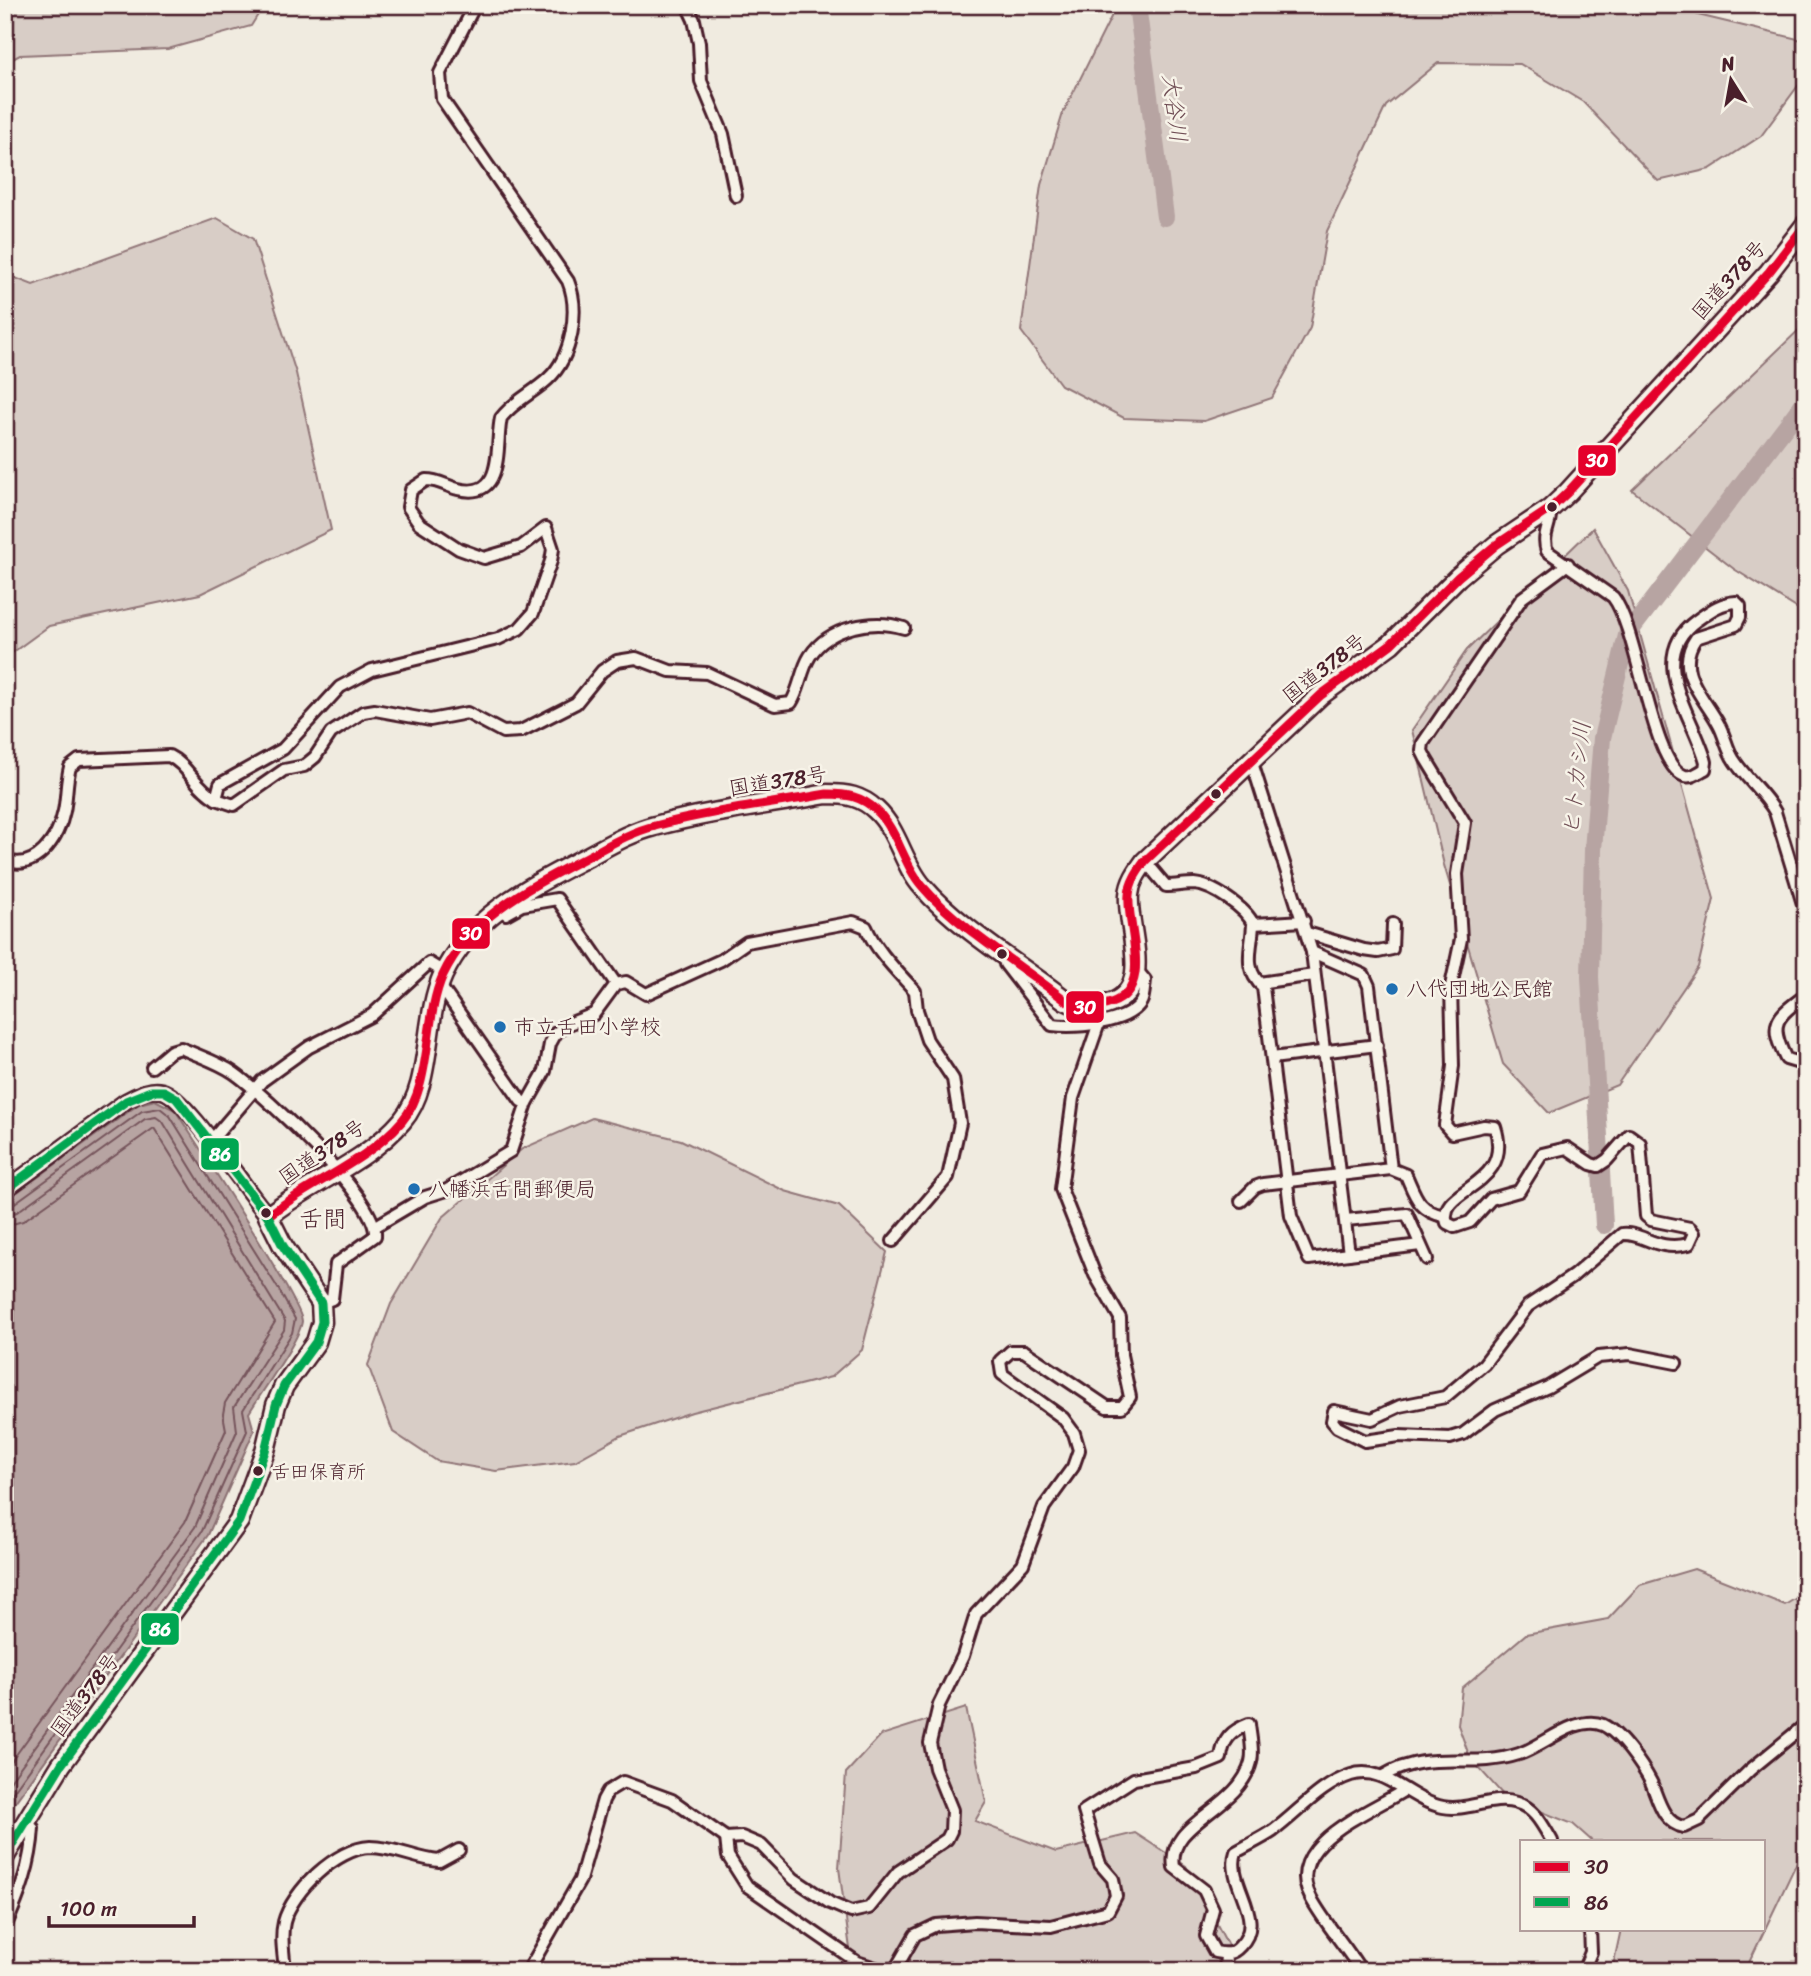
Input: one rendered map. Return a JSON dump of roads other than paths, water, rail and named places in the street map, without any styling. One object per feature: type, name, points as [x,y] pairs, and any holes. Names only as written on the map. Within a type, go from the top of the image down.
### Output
[{"type":"highway","name":"国道378号","points":[[268,1216],[339,1171],[389,1134],[414,1104],[442,978],[458,949],[480,924],[506,901],[530,887],[652,827],[827,794],[850,794],[879,812],[923,887],[941,905],[1065,1000],[1080,1007],[1097,1009],[1118,1001],[1130,986],[1135,968],[1129,892],[1135,875],[1145,861],[1321,695],[1391,644],[1458,577],[1496,545],[1550,509],[1769,272],[1806,223]]},
{"type":"highway","points":[[268,1216],[321,1303]]},
{"type":"highway","name":"国道378号","points":[[5,1856],[61,1765],[239,1521],[265,1451],[276,1405],[284,1386],[316,1342],[322,1322],[321,1303]]},
{"type":"main road","points":[[5,1190],[126,1101],[144,1092],[164,1091],[176,1098],[268,1216]]},
{"type":"street","points":[[216,799],[220,783],[283,749],[350,680],[372,670],[512,633],[533,613],[541,594],[554,549],[547,528],[521,547],[484,558],[473,556],[419,523],[408,507],[411,490],[426,480],[471,490],[488,482],[498,464],[501,418],[557,368],[570,337],[575,310],[568,281],[442,99],[440,73],[475,5]]},
{"type":"street","points":[[687,5],[694,20],[699,43],[701,81],[723,134],[736,196]]},
{"type":"street","points":[[1550,509],[1551,519],[1544,542],[1547,551],[1613,597],[1620,605],[1635,650],[1649,709],[1669,760],[1682,776],[1690,777],[1704,769],[1706,762],[1676,683],[1673,653],[1679,635],[1711,610],[1725,603],[1736,602],[1740,606],[1741,617],[1736,625],[1696,638],[1687,656],[1687,669],[1692,684],[1721,729],[1732,758],[1768,798],[1775,811],[1806,914]]},
{"type":"street","points":[[1444,1216],[1447,1205],[1490,1171],[1499,1157],[1500,1143],[1495,1127],[1484,1126],[1452,1133],[1445,1125],[1453,1066],[1451,986],[1461,939],[1457,874],[1465,823],[1426,759],[1422,751],[1423,743],[1522,598],[1568,564]]},
{"type":"street","points":[[5,860],[28,863],[40,856],[64,813],[70,767],[79,760],[169,755],[179,761],[200,790],[234,805],[284,770],[304,766],[315,757],[331,733],[363,712],[375,710],[430,720],[467,713],[503,732],[512,733],[576,703],[601,671],[617,660],[636,658],[670,671],[707,673],[762,699],[784,705],[791,703],[809,657],[822,643],[842,631],[867,624],[889,623],[904,628]]},
{"type":"street","points":[[1249,761],[1312,952],[1349,1254]]},
{"type":"street","points":[[1145,861],[1166,886],[1196,884],[1235,902],[1249,914],[1253,924],[1249,967],[1264,987],[1291,1216],[1309,1259],[1420,1245]]},
{"type":"street","points":[[480,924],[489,926],[522,905],[557,899],[616,984]]},
{"type":"street","points":[[376,1226],[425,1197],[447,1190],[511,1151],[527,1103],[537,1090],[556,1033],[594,1014],[616,984],[626,982],[646,994],[721,960],[747,942],[853,922],[866,927],[871,939],[884,952],[892,968],[915,991],[917,1010],[927,1040],[953,1079],[960,1123],[948,1177],[893,1241]]},
{"type":"street","points":[[1253,924],[1305,927],[1378,952],[1392,949],[1393,925]]},
{"type":"street","points":[[1312,952],[1364,975],[1369,986],[1391,1169]]},
{"type":"street","points":[[1005,953],[1003,961],[1052,1025],[1069,1027],[1099,1023],[1132,1010],[1141,1002],[1145,980],[1135,968]]},
{"type":"street","points":[[210,1142],[254,1090],[309,1047],[372,1015],[429,963],[442,978],[521,1101],[527,1103]]},
{"type":"street","points":[[1259,983],[1314,975]]},
{"type":"street","points":[[1806,995],[1780,1014],[1775,1031],[1786,1059],[1799,1066],[1806,1065]]},
{"type":"street","points":[[528,1971],[580,1880],[603,1800],[615,1784],[633,1783],[671,1800],[726,1838],[742,1837],[761,1845],[813,1894],[852,1912],[869,1908],[898,1872],[940,1846],[951,1830],[952,1810],[935,1768],[930,1743],[939,1705],[963,1656],[976,1614],[1023,1564],[1044,1507],[1073,1467],[1079,1450],[1070,1426],[1002,1374],[1000,1361],[1011,1351],[1024,1351],[1107,1407],[1122,1407],[1129,1397],[1121,1355],[1120,1318],[1094,1275],[1061,1189],[1073,1098],[1099,1023]]},
{"type":"street","points":[[1272,1058],[1377,1045]]},
{"type":"street","points":[[152,1067],[171,1051],[181,1048],[222,1066],[254,1090],[339,1171],[376,1226],[375,1236],[336,1264],[332,1299],[321,1303]]},
{"type":"street","points":[[1241,1202],[1255,1187],[1391,1169],[1406,1175],[1412,1196],[1418,1201],[1444,1216],[1447,1223],[1455,1227],[1464,1226],[1491,1199],[1520,1191],[1542,1154],[1567,1148],[1598,1166],[1629,1135],[1640,1143],[1646,1216],[1651,1220],[1690,1228],[1694,1233],[1689,1244],[1678,1247],[1656,1246],[1626,1233],[1615,1237],[1597,1258],[1528,1306],[1484,1364],[1457,1389],[1434,1401],[1400,1406],[1372,1419],[1334,1411],[1332,1421],[1354,1437],[1373,1442],[1399,1436],[1450,1438],[1463,1434],[1496,1410],[1548,1387],[1598,1356],[1630,1354],[1676,1363]]},
{"type":"street","points":[[1346,1220],[1407,1214],[1427,1259]]},
{"type":"street","points":[[1384,1776],[1421,1760],[1469,1762],[1516,1755],[1535,1749],[1576,1726],[1592,1723],[1612,1730],[1650,1781],[1661,1808],[1671,1820],[1684,1827],[1699,1820],[1750,1770],[1806,1724]]},
{"type":"street","points":[[726,1838],[727,1857],[747,1886],[857,1962],[874,1969],[891,1970],[896,1968],[915,1935],[936,1925],[975,1922],[1051,1926],[1108,1911],[1116,1896],[1113,1879],[1100,1864],[1084,1811],[1134,1779],[1196,1768],[1220,1758],[1222,1745],[1233,1730],[1249,1724],[1252,1754],[1245,1779],[1231,1797],[1183,1834],[1177,1842],[1172,1858],[1174,1867],[1204,1890],[1213,1909],[1206,1936],[1212,1950],[1226,1954],[1236,1951],[1250,1933],[1250,1920],[1232,1863],[1236,1852],[1272,1831],[1339,1780],[1364,1772],[1384,1776],[1403,1791],[1444,1807],[1495,1801],[1518,1803],[1536,1816],[1551,1840]]},
{"type":"street","points":[[1361,1971],[1312,1899],[1303,1874],[1310,1858],[1325,1840],[1403,1791]]},
{"type":"street","points":[[5,1927],[22,1890],[32,1854],[33,1828],[24,1823]]},
{"type":"street","points":[[285,1971],[282,1940],[285,1919],[310,1882],[337,1857],[373,1847],[406,1851],[439,1861],[459,1850]]},
{"type":"street","points":[[1583,1971],[1591,1952],[1590,1930]]},
{"type":"street","points":[[1225,1971],[1226,1954]]},
{"type":"water","points":[[155,1100],[175,1110],[267,1253],[302,1321],[288,1353],[249,1413],[254,1431],[208,1535],[5,1816],[5,1201],[139,1104]]},
{"type":"waterway","name":"大谷川","points":[[1137,5],[1165,217]]},
{"type":"waterway","name":"ヒトカシ川","points":[[1604,1225],[1590,977],[1593,850],[1602,738],[1627,635],[1806,400]]},
{"type":"place","name":"八代団地公民館","points":[[1392,989]]},
{"type":"place","name":"市立舌田小学校","points":[[500,1027]]},
{"type":"place","name":"八幡浜舌間郵便局","points":[[414,1189]]},
{"type":"place","name":"舌田保育所","points":[[258,1471]]},
{"type":"district","name":"舌間","points":[[323,1219]]}]
